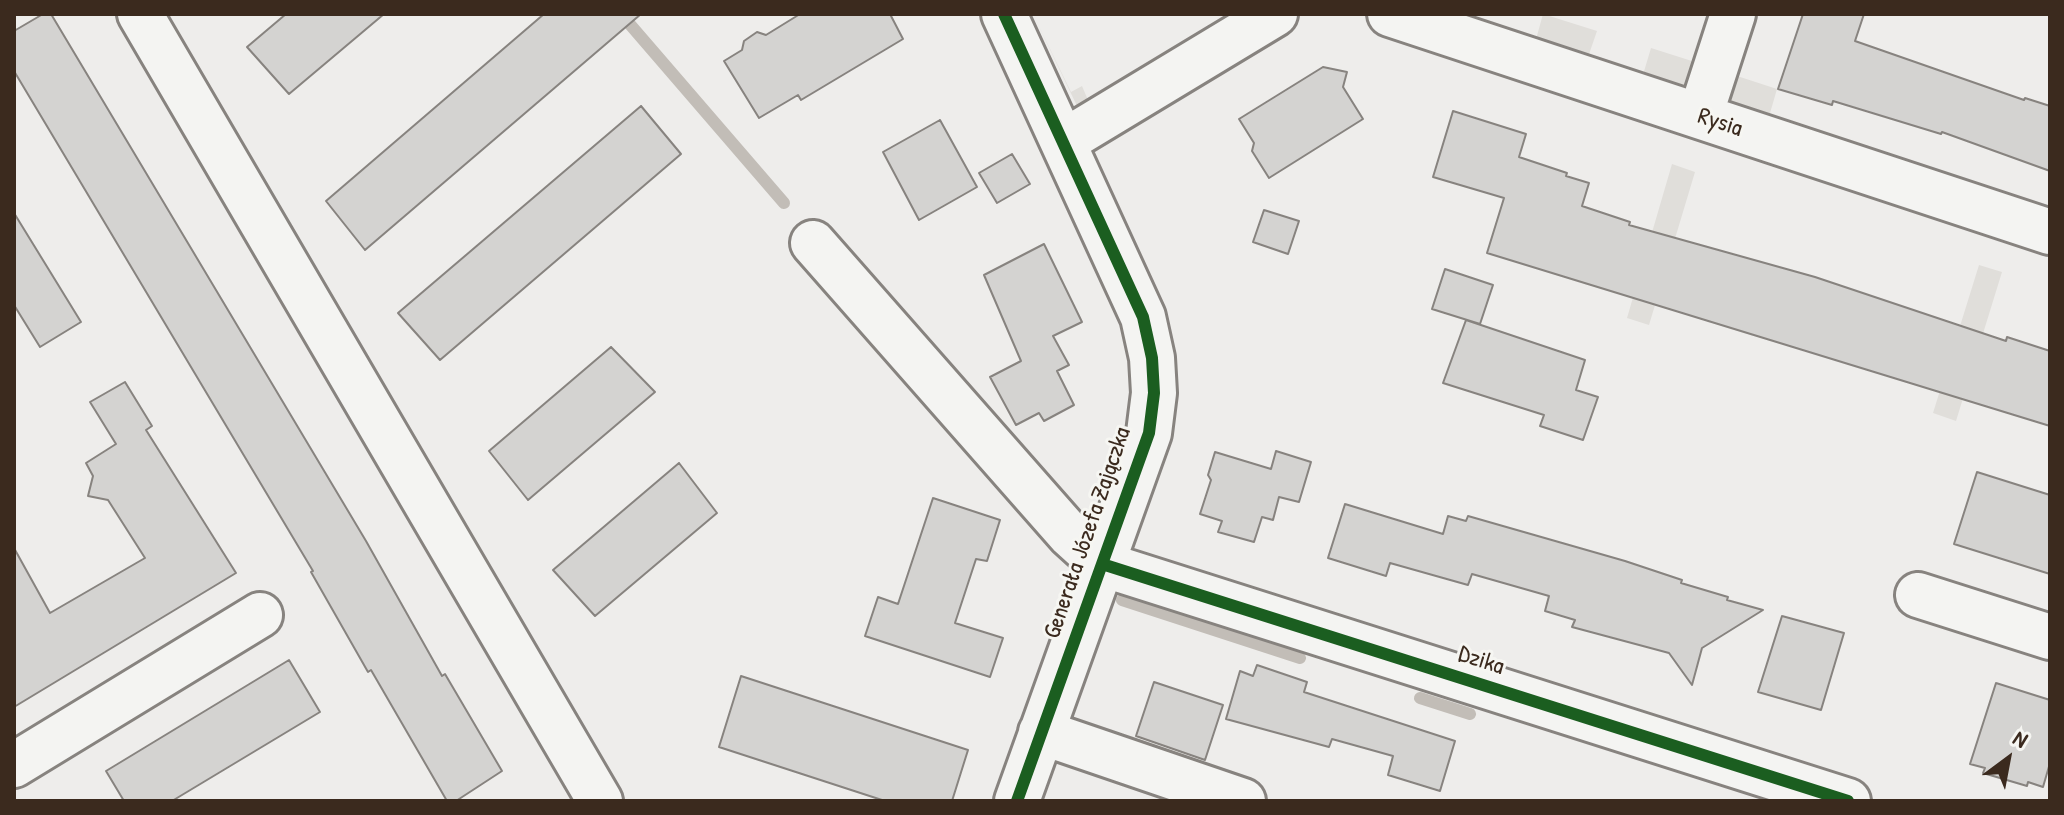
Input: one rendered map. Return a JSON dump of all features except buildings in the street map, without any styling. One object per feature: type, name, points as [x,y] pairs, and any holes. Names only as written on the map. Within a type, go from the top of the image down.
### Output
[{"type":"street","points":[[140,14],[600,801]]},
{"type":"street","name":"Generała Józefa Zajączka","points":[[1004,14],[1143,317],[1152,358],[1154,393],[1149,433],[1017,801]]},
{"type":"street","points":[[1063,142],[1275,14]]},
{"type":"street","points":[[1700,116],[1733,14]]},
{"type":"street","name":"Rysia","points":[[1407,17],[2050,232]]},
{"type":"street","points":[[813,243],[1070,535],[1102,564]]},
{"type":"street","name":"Dzika","points":[[1102,564],[1848,801]]},
{"type":"street","points":[[1918,595],[2050,637]]},
{"type":"street","points":[[14,765],[260,615]]},
{"type":"street","points":[[1041,732],[1243,801]]},
{"type":"shaded area","points":[[1033,14],[1071,92],[1082,86],[1088,100],[1077,106]]},
{"type":"shaded area","points":[[1543,14],[1597,31],[1587,60],[1535,43]]},
{"type":"shaded area","points":[[1651,48],[1695,62],[1685,92],[1642,78]]},
{"type":"shaded area","points":[[1731,74],[1777,89],[1768,120],[1722,105]]},
{"type":"shaded area","points":[[1672,164],[1695,172],[1649,325],[1627,318]]},
{"type":"shaded area","points":[[1979,265],[2002,272],[1956,421],[1933,413]]},
{"type":"waterway","points":[[621,14],[784,203]]},
{"type":"waterway","points":[[1122,600],[1300,658]]},
{"type":"waterway","points":[[1420,698],[1470,714]]},
{"type":"cycle path","points":[[1004,14],[1143,317],[1152,358],[1154,393],[1149,433],[1017,801]]},
{"type":"cycle path","points":[[1102,564],[1848,801]]}]
